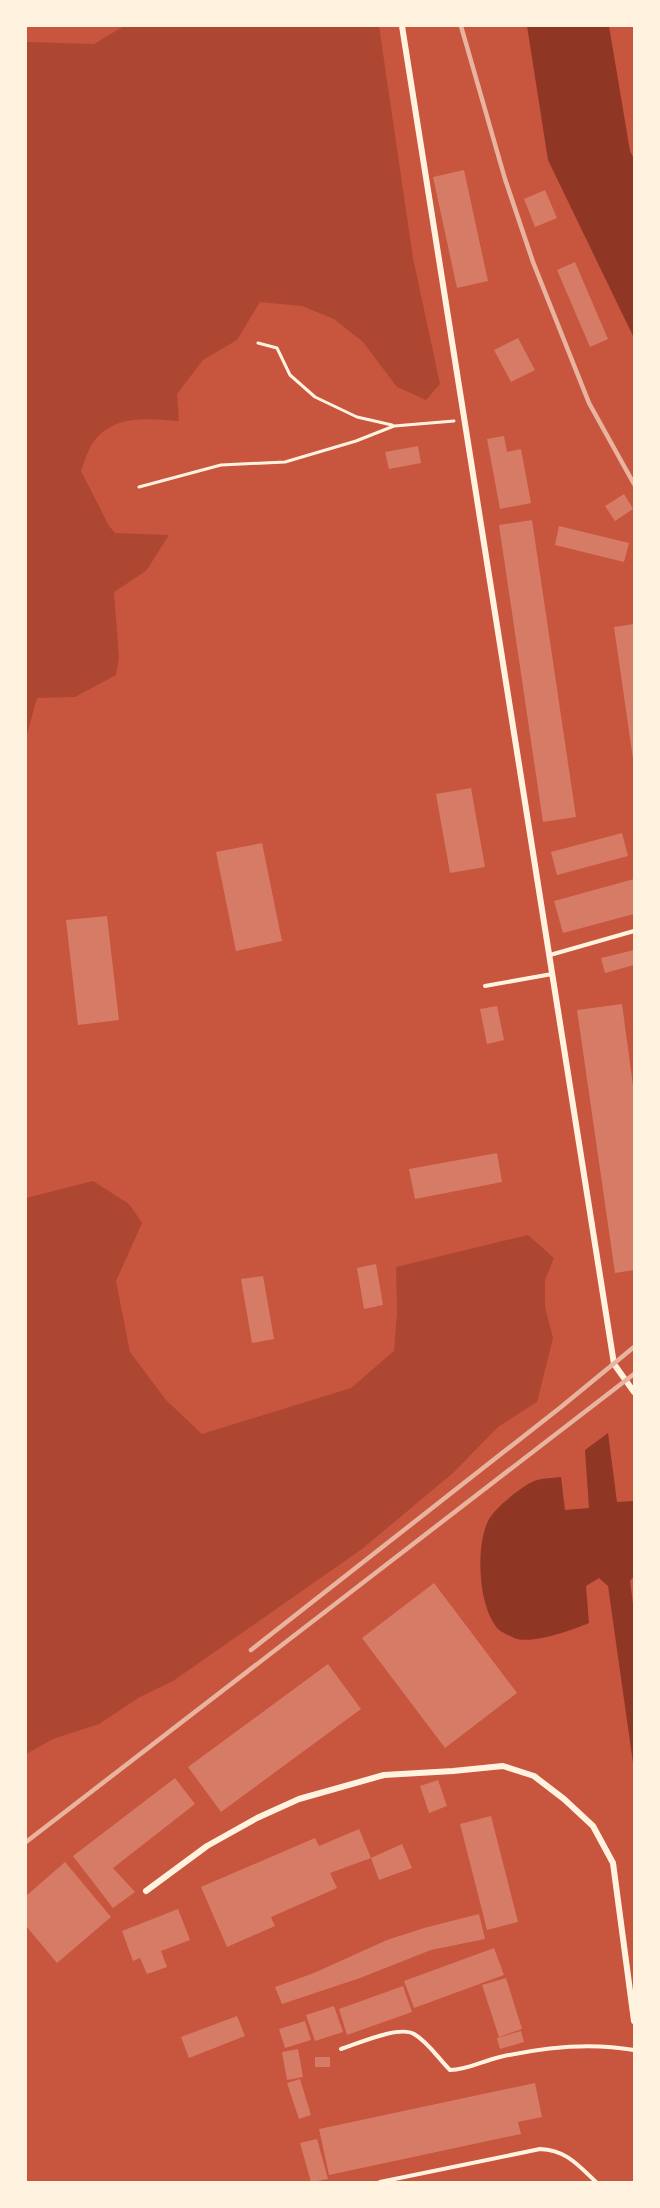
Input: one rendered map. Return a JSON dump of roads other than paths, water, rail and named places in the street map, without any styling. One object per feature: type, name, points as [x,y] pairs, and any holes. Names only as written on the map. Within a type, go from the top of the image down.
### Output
[{"type":"street","points":[[402,26],[614,1364],[634,1392]]},
{"type":"street","points":[[146,1891],[207,1846],[257,1818],[298,1799],[384,1775],[503,1766],[534,1776],[564,1799],[593,1827],[613,1863],[634,2021]]},
{"type":"lane","points":[[549,955],[634,931]]},
{"type":"lane","points":[[485,986],[552,974]]},
{"type":"lane","points":[[341,2049],[393,2032],[411,2032],[424,2042],[450,2070],[466,2070],[487,2060],[558,2046],[611,2046],[634,2050]]},
{"type":"lane","points":[[380,2182],[540,2149],[554,2150],[571,2159],[596,2182]]},
{"type":"railway","points":[[461,26],[505,179],[533,262],[589,403],[634,484]]},
{"type":"railway","points":[[251,1650],[634,1347]]},
{"type":"railway","points":[[26,1842],[634,1374]]}]
